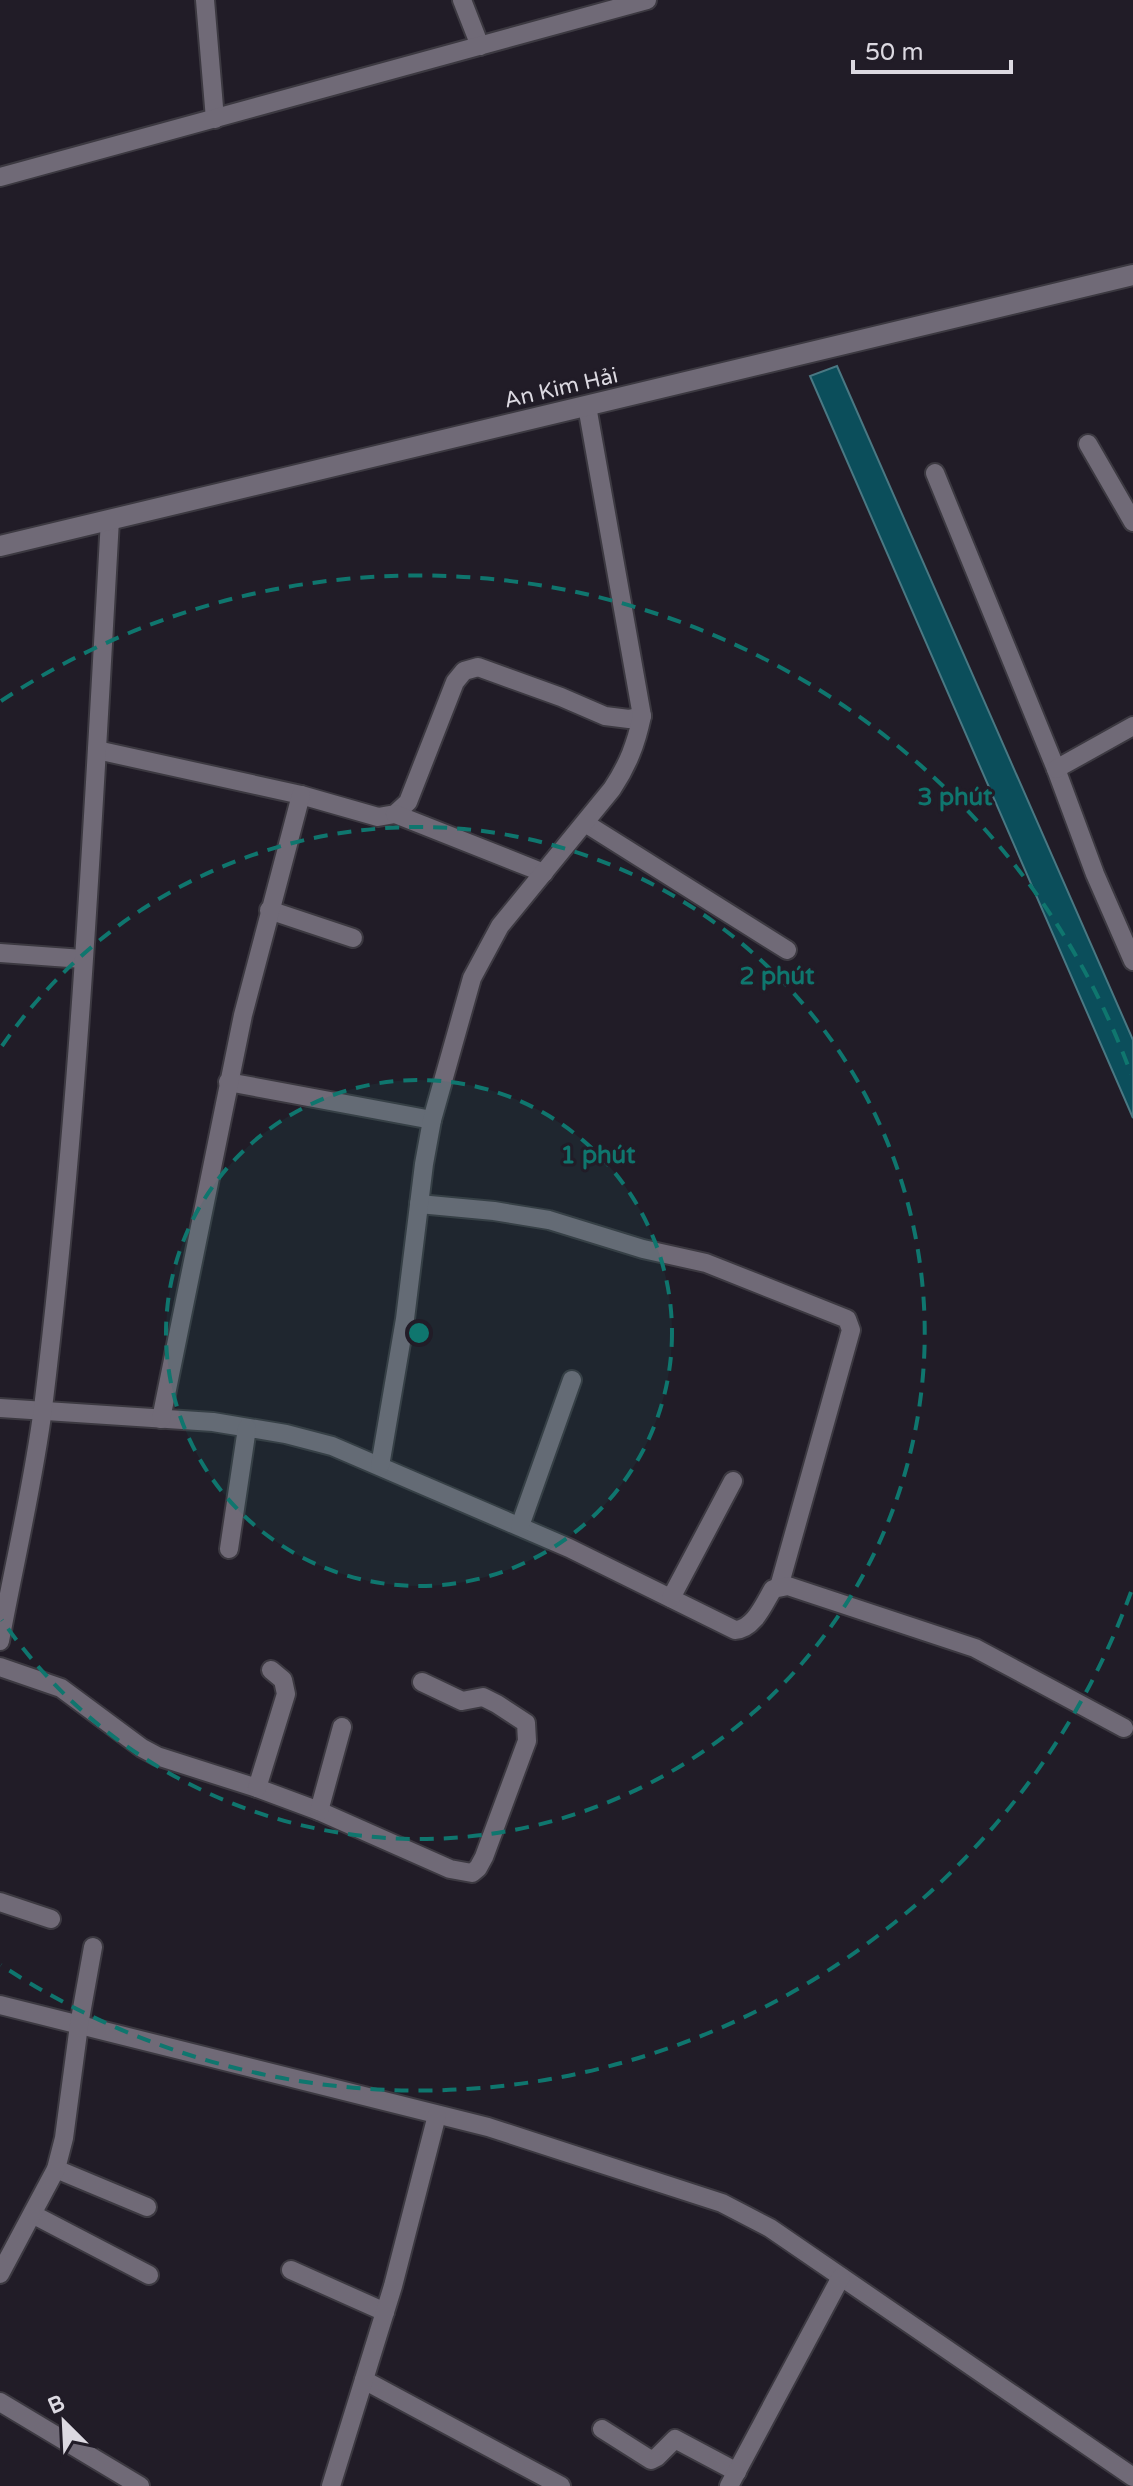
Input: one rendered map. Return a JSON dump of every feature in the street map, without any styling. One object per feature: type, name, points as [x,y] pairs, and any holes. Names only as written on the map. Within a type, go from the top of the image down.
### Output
[{"type":"street","points":[[205,0],[215,119]]},
{"type":"street","points":[[462,0],[480,46]]},
{"type":"street","points":[[0,177],[647,0]]},
{"type":"street","name":"An Kim Hải","points":[[0,546],[1133,275]]},
{"type":"street","points":[[380,1466],[405,1319],[432,1120],[465,1000],[483,954],[500,926],[585,823],[627,766],[642,716],[587,406]]},
{"type":"street","points":[[1088,444],[1133,522]]},
{"type":"street","points":[[935,473],[1056,769],[1095,874],[1133,961]]},
{"type":"street","points":[[0,1641],[42,1411],[69,1158],[110,520]]},
{"type":"street","points":[[395,814],[408,802],[455,682],[464,671],[478,667],[605,716],[629,719],[642,716]]},
{"type":"street","points":[[1056,769],[1133,726]]},
{"type":"street","points":[[97,750],[301,795],[378,817],[395,814],[544,873]]},
{"type":"street","points":[[161,1419],[228,1082],[269,910],[301,795]]},
{"type":"street","points":[[585,823],[787,950]]},
{"type":"street","points":[[269,910],[353,938]]},
{"type":"street","points":[[0,953],[83,959]]},
{"type":"street","points":[[228,1082],[432,1120]]},
{"type":"street","points":[[419,1204],[549,1220],[643,1249],[706,1263],[847,1319],[851,1330],[779,1587]]},
{"type":"street","points":[[520,1526],[572,1380]]},
{"type":"street","points":[[0,1408],[247,1428],[332,1446],[520,1526],[735,1630],[741,1630],[752,1622],[773,1589],[788,1586],[975,1648],[1124,1728]]},
{"type":"street","points":[[229,1549],[247,1428]]},
{"type":"street","points":[[671,1598],[733,1481]]},
{"type":"street","points":[[0,1667],[61,1688],[157,1756],[319,1811],[450,1869],[472,1873],[478,1868],[527,1741],[526,1723],[483,1697],[462,1701],[422,1682]]},
{"type":"street","points":[[257,1788],[286,1694],[283,1680],[271,1670]]},
{"type":"street","points":[[319,1811],[342,1727]]},
{"type":"street","points":[[0,1902],[51,1919]]},
{"type":"street","points":[[0,2274],[56,2169],[64,2138],[93,1947]]},
{"type":"street","points":[[0,2005],[488,2127],[722,2203],[770,2228],[1133,2477]]},
{"type":"street","points":[[331,2486],[385,2312],[437,2115]]},
{"type":"street","points":[[56,2169],[147,2207]]},
{"type":"street","points":[[34,2215],[149,2275]]},
{"type":"street","points":[[291,2270],[385,2312]]},
{"type":"street","points":[[602,2429],[651,2460],[675,2439],[733,2479],[841,2277]]},
{"type":"street","points":[[364,2380],[561,2486]]},
{"type":"street","points":[[0,2402],[135,2485]]},
{"type":"water","points":[[837,366],[1133,1040],[1133,1118],[810,376]]}]
